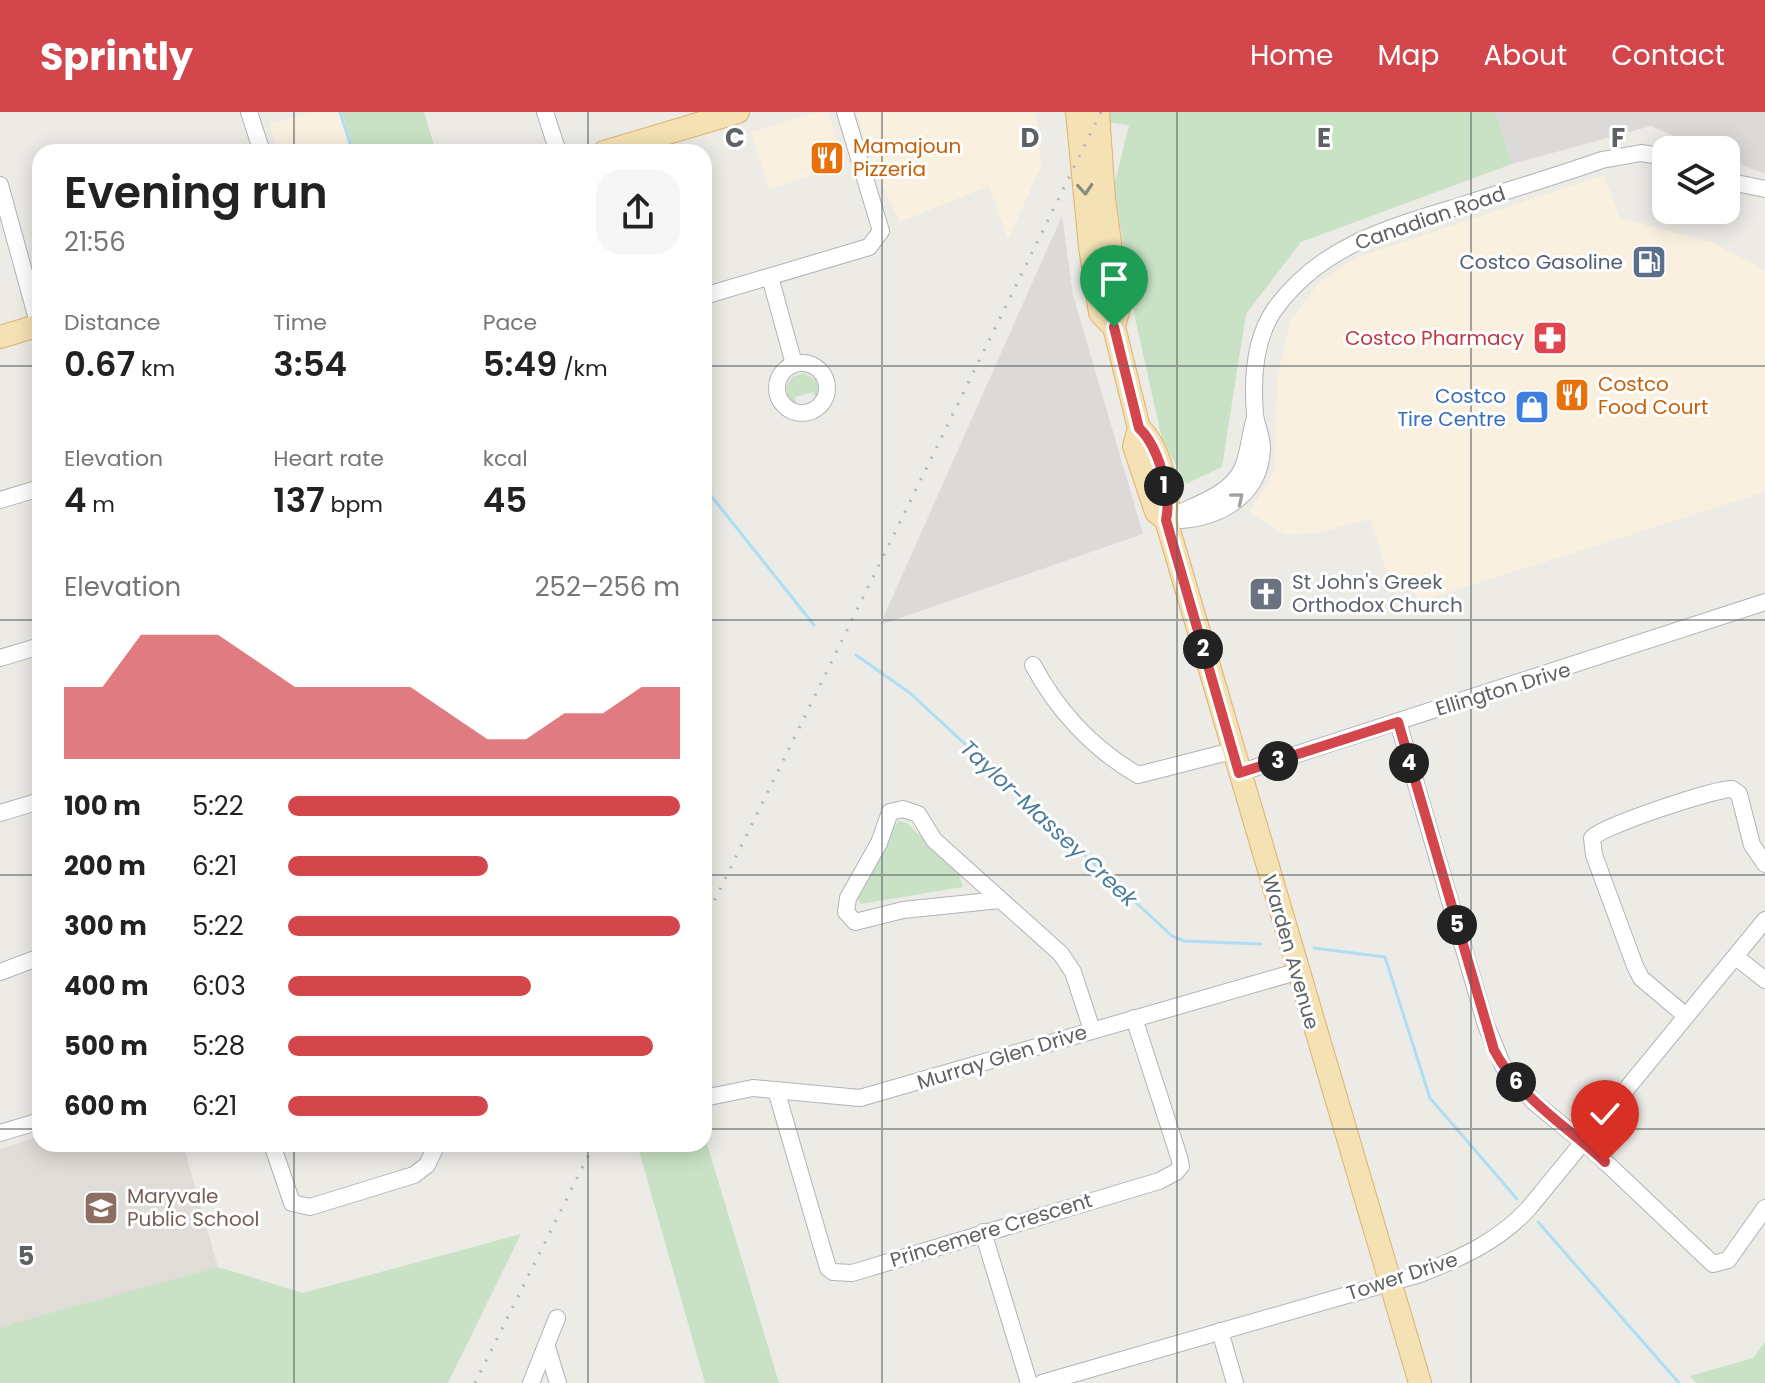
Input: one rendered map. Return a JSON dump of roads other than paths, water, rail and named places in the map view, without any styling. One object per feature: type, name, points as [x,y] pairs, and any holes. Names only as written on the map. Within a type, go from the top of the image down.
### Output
[{"type":"main road","points":[[631,144],[738,112]]},
{"type":"main road","name":"Warden Avenue","points":[[1077,112],[1100,313],[1114,327]]},
{"type":"main road","name":"Warden Avenue","points":[[1098,112],[1104,199],[1119,308],[1114,327],[1139,428],[1134,446],[1156,512],[1166,520],[1296,972],[1420,1383]]},
{"type":"main road","points":[[0,337],[32,327]]},
{"type":"street","points":[[249,112],[259,144]]},
{"type":"street","points":[[545,112],[555,144]]},
{"type":"street","points":[[712,294],[869,247],[881,231],[845,112]]},
{"type":"street","name":"Canadian Road","points":[[1166,520],[1188,521],[1217,512],[1249,491],[1260,466],[1262,447],[1255,416],[1255,360],[1273,313],[1307,271],[1350,243],[1622,154],[1652,156]]},
{"type":"street","points":[[1740,184],[1765,189]]},
{"type":"street","points":[[0,185],[32,297]]},
{"type":"street","points":[[770,277],[794,364]]},
{"type":"street","points":[[0,500],[32,490]]},
{"type":"street","name":"Ellington Drive","points":[[1033,665],[1053,701],[1113,761],[1138,775],[1236,762],[1398,722],[1765,602]]},
{"type":"street","points":[[0,658],[32,648]]},
{"type":"street","points":[[1398,722],[1494,1050],[1509,1074],[1534,1102],[1713,1264],[1728,1260],[1765,1208]]},
{"type":"street","points":[[1686,1016],[1641,978],[1594,855],[1592,838],[1611,826],[1711,790],[1732,789],[1739,794],[1752,845],[1765,864]]},
{"type":"street","points":[[0,813],[32,803]]},
{"type":"street","points":[[1000,900],[903,910],[863,922],[855,922],[846,912],[848,898],[879,843],[886,819],[898,809],[918,814],[934,840],[1061,954],[1073,972],[1092,1030]]},
{"type":"street","name":"Tower Drive","points":[[1042,1383],[1459,1259],[1511,1228],[1765,920]]},
{"type":"street","points":[[1736,957],[1765,980]]},
{"type":"street","points":[[0,972],[32,960]]},
{"type":"street","name":"Murray Glen Drive","points":[[712,1096],[753,1088],[860,1098],[1296,972]]},
{"type":"street","name":"Princemere Crescent","points":[[776,1090],[828,1268],[833,1272],[852,1273],[1159,1181],[1176,1172],[1181,1166],[1179,1157],[1134,1018]]},
{"type":"street","points":[[0,1133],[32,1123]]},
{"type":"street","points":[[275,1152],[292,1203],[310,1207],[414,1175],[427,1165],[433,1152]]},
{"type":"street","points":[[983,1232],[1029,1383]]},
{"type":"street","points":[[531,1383],[557,1318]]},
{"type":"street","points":[[1220,1331],[1235,1383]]},
{"type":"street","points":[[547,1347],[558,1383]]},
{"type":"waterway","name":"Taylor-Massey Creek","points":[[340,112],[350,144]]},
{"type":"waterway","name":"Taylor-Massey Creek","points":[[712,497],[814,625]]},
{"type":"waterway","name":"Taylor-Massey Creek","points":[[856,655],[910,693],[1172,936],[1184,941],[1261,944]]},
{"type":"waterway","name":"Taylor-Massey Creek","points":[[1314,948],[1385,957],[1430,1098],[1517,1199]]},
{"type":"waterway","name":"Taylor-Massey Creek","points":[[1538,1222],[1679,1383]]},
{"type":"railway","points":[[712,906],[1101,112]]},
{"type":"railway","points":[[475,1383],[590,1152]]},
{"type":"place","name":"Mamajoun Pizzeria","points":[[827,158]]},
{"type":"place","name":"Costco Gasoline","points":[[1649,262]]},
{"type":"place","name":"Costco Pharmacy","points":[[1550,338]]},
{"type":"place","name":"Costco Food Court","points":[[1572,395]]},
{"type":"place","name":"Costco Tire Centre","points":[[1532,407]]},
{"type":"place","name":"St John's Greek Orthodox Church","points":[[1266,594]]},
{"type":"place","name":"Maryvale Public School","points":[[101,1208]]}]
